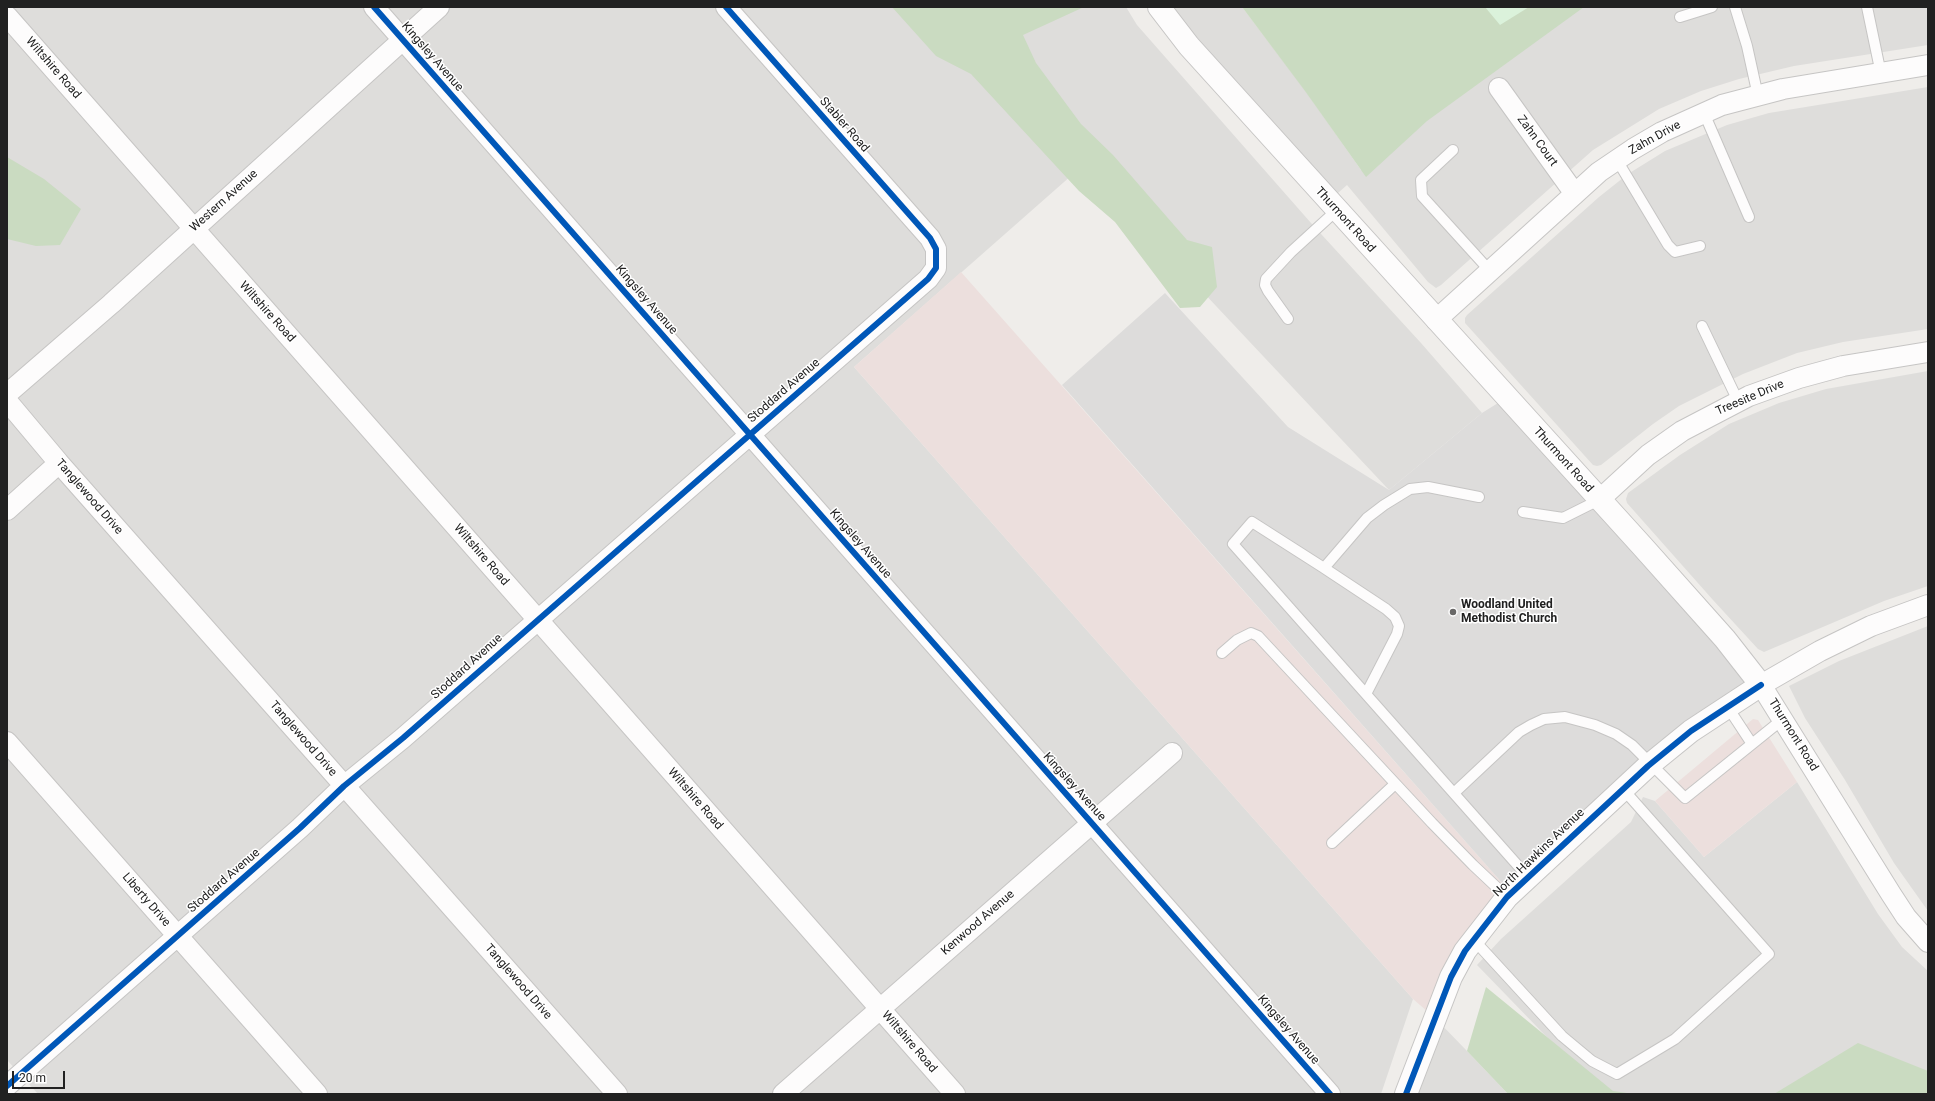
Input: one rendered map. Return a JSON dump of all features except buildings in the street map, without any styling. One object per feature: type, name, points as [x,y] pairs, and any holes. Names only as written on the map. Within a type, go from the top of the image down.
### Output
[{"type":"street","name":"Kingsley Avenue","points":[[374,7],[1330,1094]]},
{"type":"street","name":"Western Avenue","points":[[7,394],[111,304],[440,7]]},
{"type":"street","name":"Stabler Road","points":[[726,7],[930,238],[936,249],[937,262]]},
{"type":"street","name":"Thurmont Road","points":[[1159,7],[1189,46],[1725,639],[1761,685],[1906,917],[1928,942]]},
{"type":"street","name":"Wiltshire Road","points":[[7,16],[955,1094]]},
{"type":"street","name":"Zahn Drive","points":[[1436,320],[1599,172],[1662,132],[1722,105],[1783,89],[1881,74],[1928,65]]},
{"type":"street","name":"Zahn Court","points":[[1499,88],[1575,194]]},
{"type":"street","name":"Stoddard Avenue","points":[[7,1086],[300,828],[344,786],[403,738],[537,619],[928,279],[936,268],[937,262]]},
{"type":"street","name":"Treesite Drive","points":[[1599,500],[1648,455],[1682,431],[1738,401],[1798,378],[1843,366],[1928,352]]},
{"type":"street","name":"Tanglewood Drive","points":[[7,401],[58,463],[617,1094]]},
{"type":"street","points":[[7,510],[58,463]]},
{"type":"street","name":"North Hawkins Avenue","points":[[1406,1094],[1451,976],[1465,950],[1507,897],[1528,877],[1623,789],[1690,731],[1727,706],[1820,650],[1871,626],[1928,605]]},
{"type":"street","name":"Liberty Drive","points":[[7,742],[317,1094]]},
{"type":"street","name":"Kenwood Avenue","points":[[783,1094],[1172,753]]},
{"type":"street","points":[[7,1089],[11,1094]]},
{"type":"lane","points":[[1680,17],[1712,7]]},
{"type":"lane","points":[[1735,7],[1747,46],[1758,96]]},
{"type":"lane","points":[[1867,7],[1881,74]]},
{"type":"lane","points":[[1704,113],[1749,217]]},
{"type":"lane","points":[[1453,150],[1421,180],[1422,196],[1490,271]]},
{"type":"lane","points":[[1617,160],[1668,245],[1675,252],[1700,246]]},
{"type":"lane","points":[[1288,319],[1268,291],[1265,284],[1266,280],[1291,252],[1337,210]]},
{"type":"lane","points":[[1702,326],[1738,401]]},
{"type":"lane","points":[[1324,568],[1367,518],[1384,505],[1410,489],[1428,487],[1479,497]]},
{"type":"lane","points":[[1524,512],[1563,518],[1599,500]]},
{"type":"lane","points":[[1366,694],[1397,634],[1399,626],[1395,617],[1386,609],[1252,522],[1233,544],[1528,877]]},
{"type":"lane","points":[[1222,653],[1237,640],[1251,633],[1258,636],[1395,784],[1473,865],[1507,897]]},
{"type":"lane","points":[[1727,706],[1752,744]]},
{"type":"lane","points":[[1454,793],[1519,732],[1531,724],[1555,717],[1579,720],[1616,734],[1632,745],[1685,798],[1783,719]]},
{"type":"lane","points":[[1332,843],[1395,784]]},
{"type":"lane","points":[[1473,939],[1562,1036],[1592,1061],[1617,1074],[1675,1039],[1769,954],[1623,789]]},
{"type":"shaded area","points":[[7,7],[1126,7],[1137,25],[1311,223],[1421,343],[1482,413],[1389,490],[1185,273],[1089,160],[854,367],[1413,999],[1381,1094],[38,1094],[7,1060]]},
{"type":"shaded area","points":[[1159,7],[1242,7],[1305,90],[1361,170],[1548,7],[1928,7],[1928,45],[1794,66],[1739,79],[1701,91],[1659,109],[1593,150],[1436,288],[1428,282],[1347,185],[1329,201]]},
{"type":"shaded area","points":[[1928,87],[1928,329],[1843,342],[1797,353],[1743,374],[1679,406],[1653,424],[1601,465],[1597,466],[1593,465],[1465,323],[1465,318],[1467,315],[1599,197],[1628,174],[1665,151],[1727,125],[1769,113]]},
{"type":"shaded area","points":[[961,272],[1511,893],[1435,1018],[1413,999],[854,367]]},
{"type":"shaded area","points":[[1165,293],[1288,427],[1389,490],[1482,413],[1506,398],[1761,685],[1511,893],[1062,385]]},
{"type":"shaded area","points":[[1928,371],[1928,586],[1884,601],[1764,652],[1758,649],[1627,503],[1626,499],[1628,493],[1680,455],[1729,424],[1779,403],[1826,389]]},
{"type":"shaded area","points":[[1928,626],[1928,911],[1894,863],[1845,780],[1805,718],[1789,686],[1839,661]]},
{"type":"shaded area","points":[[1753,719],[1758,720],[1797,782],[1704,857],[1655,801]]},
{"type":"shaded area","points":[[1797,782],[1878,914],[1902,947],[1928,971],[1928,1094],[1602,1094],[1477,965],[1501,939],[1631,822],[1643,797],[1655,801],[1704,857]]},
{"type":"shaded area","points":[[1435,1018],[1467,1051],[1508,1094],[1406,1094]]},
{"type":"green space","points":[[892,7],[1084,7],[1023,35],[1036,63],[1081,124],[1113,155],[1187,240],[1212,247],[1217,287],[1200,307],[1180,308],[1115,222],[1079,191],[971,74],[936,56]]},
{"type":"green space","points":[[1242,7],[1584,7],[1427,121],[1366,177],[1305,91]]},
{"type":"green space","points":[[1485,7],[1529,7],[1500,25]]},
{"type":"green space","points":[[7,157],[44,179],[81,209],[60,245],[36,246],[7,239]]},
{"type":"green space","points":[[1486,987],[1613,1091],[1634,1094],[1508,1094],[1467,1051]]},
{"type":"green space","points":[[1858,1043],[1928,1071],[1928,1094],[1774,1094]]},
{"type":"cycle path","points":[[374,7],[1330,1094]]},
{"type":"cycle path","points":[[7,1086],[300,828],[344,786],[403,738],[928,279],[936,268],[936,249],[930,238],[726,7]]},
{"type":"cycle path","points":[[1406,1094],[1451,977],[1465,951],[1507,897],[1648,766],[1691,731],[1761,685]]},
{"type":"place","name":"Woodland United Methodist Church","points":[[1453,612]]}]
